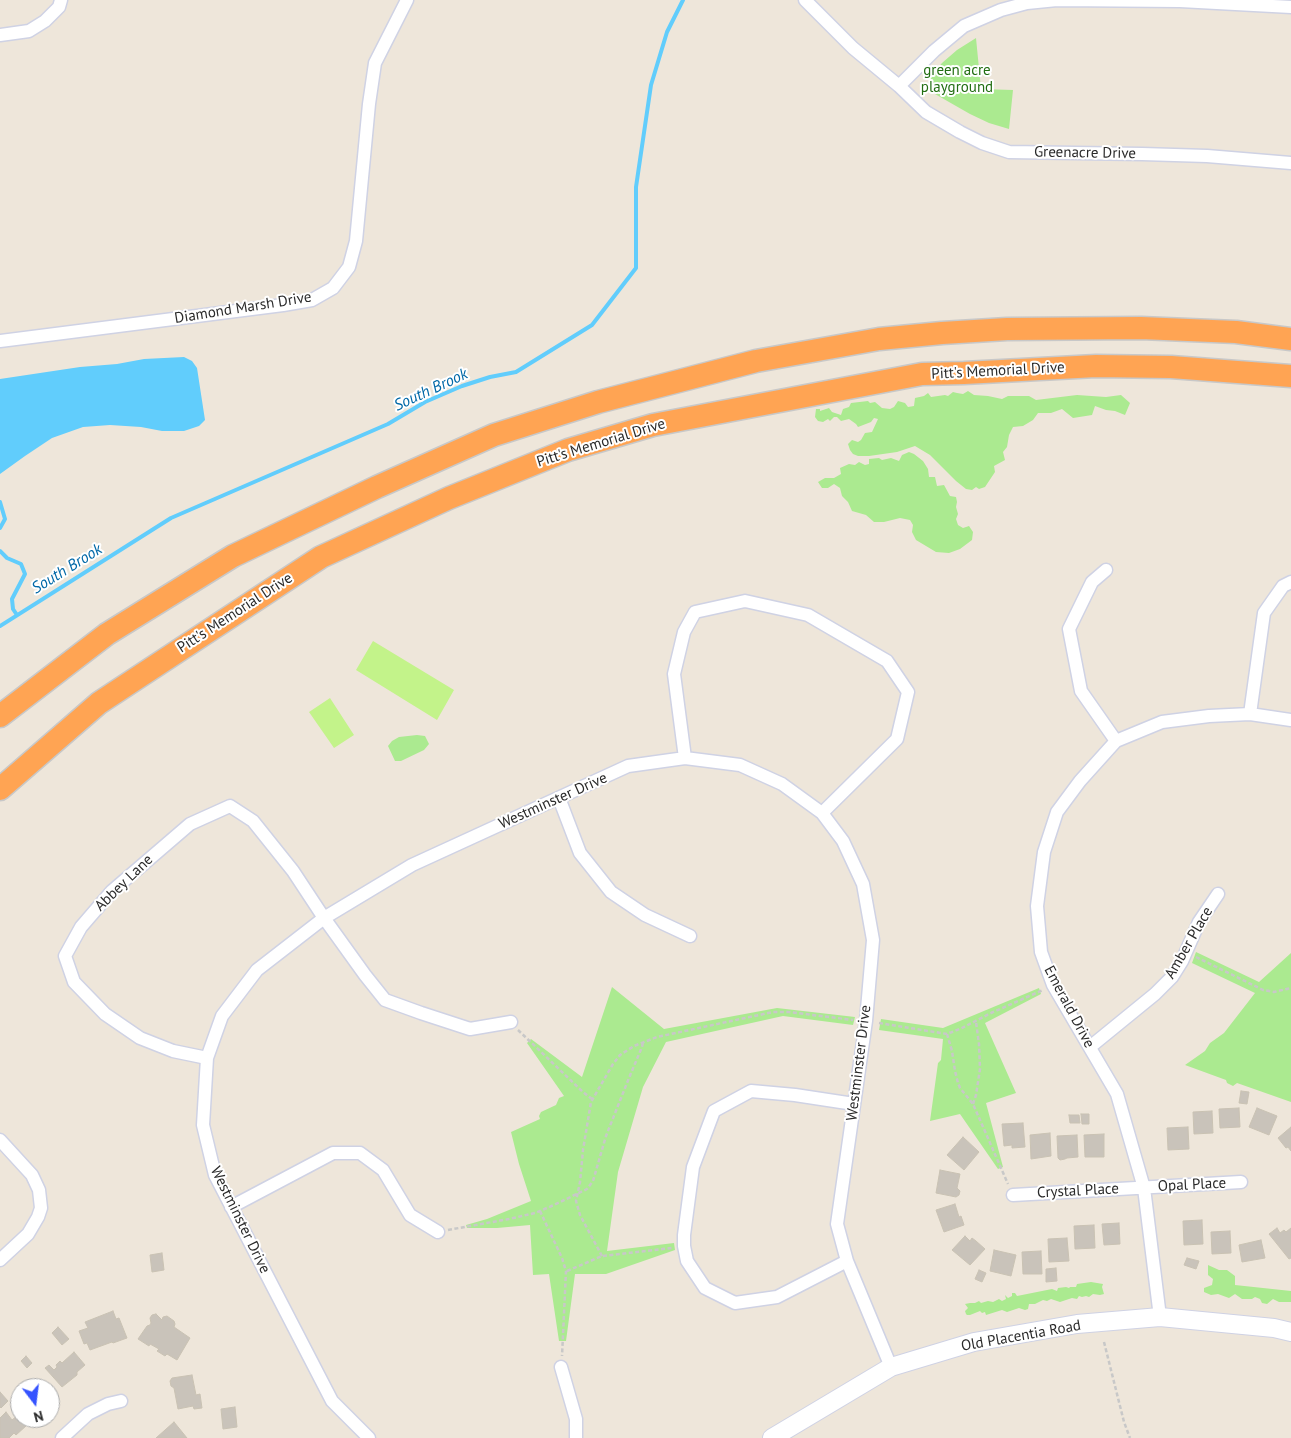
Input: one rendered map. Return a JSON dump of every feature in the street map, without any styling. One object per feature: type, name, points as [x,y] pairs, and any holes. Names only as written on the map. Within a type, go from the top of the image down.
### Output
[{"type":"highway","points":[[0,716],[107,634],[233,556],[377,486],[494,435],[598,402],[756,361],[879,339],[1007,328],[1141,328],[1291,333]]},
{"type":"highway","points":[[1236,332],[1291,339]]},
{"type":"highway","name":"Pitt's Memorial Drive","points":[[0,789],[99,703],[321,556],[449,498],[568,450],[653,425],[922,374],[1096,366],[1162,367],[1291,376]]},
{"type":"highway","points":[[1022,370],[1150,376],[1291,390]]},
{"type":"main road","name":"Old Placentia Road","points":[[772,1438],[891,1366],[974,1342],[1077,1324],[1160,1316],[1274,1328],[1291,1332]]},
{"type":"street","points":[[0,36],[29,32],[45,21],[59,7],[61,0]]},
{"type":"street","name":"Diamond Marsh Drive","points":[[0,341],[292,304],[312,300],[333,288],[349,266],[356,241],[368,104],[375,63],[407,0]]},
{"type":"street","name":"Greenacre Drive","points":[[805,0],[853,48],[899,86],[926,112],[982,143],[1009,152],[1160,154],[1291,163]]},
{"type":"street","points":[[899,86],[934,51],[964,26],[1001,10],[1028,3],[1057,0],[1180,0],[1291,7]]},
{"type":"street","points":[[1106,570],[1092,582],[1069,629],[1081,691],[1116,741]]},
{"type":"street","points":[[1250,714],[1264,613],[1283,586],[1291,582]]},
{"type":"street","points":[[685,758],[674,674],[684,632],[695,612],[745,601],[808,615],[886,662],[908,692],[897,739],[822,813]]},
{"type":"street","name":"Emerald Drive","points":[[1160,1316],[1144,1188],[1117,1094],[1053,985],[1041,952],[1037,906],[1044,852],[1057,812],[1080,781],[1116,741],[1162,722],[1209,716],[1250,714],[1291,720]]},
{"type":"street","name":"Westminster Drive","points":[[369,1438],[332,1401],[215,1175],[203,1124],[207,1058],[222,1016],[257,970],[324,918],[412,865],[628,766],[685,758],[740,765],[782,784],[822,813],[843,841],[863,884],[873,940],[866,1022],[837,1224],[847,1261],[891,1366]]},
{"type":"street","points":[[559,798],[580,853],[611,892],[645,915],[690,936]]},
{"type":"street","name":"Abbey Lane","points":[[207,1058],[173,1051],[140,1038],[105,1014],[74,982],[65,956],[80,927],[112,891],[190,824],[230,806],[253,821],[293,871],[324,918]]},
{"type":"street","name":"Amber Place","points":[[1090,1048],[1164,986],[1178,968],[1199,922],[1218,894]]},
{"type":"street","points":[[324,918],[365,975],[386,1000],[421,1014],[470,1029],[511,1022]]},
{"type":"street","points":[[847,1261],[777,1297],[735,1303],[705,1288],[687,1261],[684,1235],[693,1167],[714,1111],[751,1091],[795,1095],[854,1104]]},
{"type":"street","points":[[0,1140],[32,1175],[39,1190],[41,1208],[28,1234],[0,1260]]},
{"type":"street","points":[[231,1206],[333,1153],[360,1153],[383,1170],[410,1215],[438,1232]]},
{"type":"street","name":"Opal Place","points":[[1144,1188],[1241,1182]]},
{"type":"street","name":"Crystal Place","points":[[1013,1195],[1144,1188]]},
{"type":"street","points":[[561,1366],[576,1419],[576,1438]]},
{"type":"street","points":[[62,1438],[88,1414],[108,1404],[121,1401]]},
{"type":"path","points":[[1186,952],[1263,990],[1274,992],[1291,988]]},
{"type":"path","points":[[879,1023],[947,1034],[1053,985]]},
{"type":"path","points":[[602,1256],[578,1211],[576,1201],[592,1099],[616,1059],[643,1042],[672,1034],[778,1012],[855,1020]]},
{"type":"path","points":[[511,1022],[529,1042],[592,1099]]},
{"type":"path","points":[[973,1104],[980,1069],[976,1022]]},
{"type":"path","points":[[947,1034],[958,1082],[973,1104],[1013,1195]]},
{"type":"path","points":[[438,1232],[516,1218],[540,1211],[587,1189],[593,1181],[606,1136],[643,1042]]},
{"type":"path","points":[[540,1211],[562,1258],[566,1272],[561,1366]]},
{"type":"path","points":[[566,1272],[602,1256],[684,1246]]},
{"type":"path","points":[[1104,1342],[1124,1422],[1130,1438]]},
{"type":"green space","name":"green acre playground","points":[[976,38],[981,89],[1013,90],[1009,129],[989,123],[970,114],[935,94],[928,84],[931,76],[942,63],[957,50]]},
{"type":"green space","points":[[968,391],[974,395],[1002,399],[1008,396],[1029,396],[1036,400],[1077,395],[1106,397],[1121,395],[1130,403],[1125,415],[1095,406],[1092,415],[1073,418],[1062,409],[1051,413],[1038,413],[1033,420],[1023,426],[1013,427],[1009,435],[1007,447],[1003,452],[1005,460],[994,466],[995,472],[985,487],[979,489],[976,487],[972,490],[966,489],[930,455],[915,446],[897,452],[869,456],[853,454],[848,444],[852,440],[858,442],[865,433],[872,432],[878,419],[874,418],[871,422],[858,427],[849,419],[841,421],[834,417],[830,421],[828,419],[823,422],[818,421],[815,417],[816,409],[820,409],[820,411],[829,408],[832,412],[841,415],[843,409],[849,407],[851,403],[875,402],[882,408],[890,409],[898,401],[905,403],[908,407],[914,406],[915,398],[928,393],[931,397],[948,396],[953,392],[963,394]]},
{"type":"green space","points":[[909,452],[923,461],[928,469],[929,477],[935,477],[937,486],[944,485],[950,496],[956,497],[958,514],[956,519],[958,525],[963,528],[969,526],[973,532],[972,540],[960,549],[949,553],[936,552],[916,540],[912,532],[913,525],[910,520],[900,518],[884,522],[874,522],[866,515],[852,511],[848,502],[842,496],[840,488],[834,484],[828,488],[822,488],[818,482],[841,474],[840,468],[849,464],[855,465],[859,462],[865,465],[869,464],[869,459],[879,458],[882,460],[891,458],[899,461],[902,455]]},
{"type":"green space","points":[[373,641],[454,690],[437,720],[356,670]]},
{"type":"green space","points":[[330,698],[354,735],[334,748],[309,712]]},
{"type":"green space","points":[[425,736],[429,744],[424,750],[401,761],[395,761],[388,746],[392,741],[399,737]]},
{"type":"green space","points":[[1196,952],[1259,982],[1291,953],[1291,1102],[1237,1083],[1233,1086],[1227,1083],[1226,1080],[1185,1065],[1205,1051],[1210,1043],[1224,1033],[1255,993],[1192,963]]},
{"type":"green space","points":[[612,987],[664,1029],[777,1008],[855,1017],[853,1025],[783,1016],[666,1042],[643,1087],[618,1172],[607,1251],[674,1243],[675,1250],[606,1274],[575,1274],[566,1341],[559,1341],[549,1274],[533,1275],[530,1225],[467,1228],[466,1225],[487,1219],[531,1201],[511,1132],[540,1119],[541,1112],[556,1105],[559,1098],[564,1096],[527,1043],[531,1039],[582,1077]]},
{"type":"green space","points":[[1039,988],[1041,994],[985,1023],[1016,1093],[986,1103],[1003,1167],[998,1169],[960,1114],[930,1121],[943,1039],[879,1030],[881,1019],[943,1028]]},
{"type":"green space","points":[[1208,1265],[1219,1270],[1227,1270],[1235,1276],[1235,1285],[1291,1291],[1291,1302],[1279,1302],[1273,1299],[1267,1304],[1262,1303],[1260,1299],[1255,1297],[1252,1299],[1242,1299],[1235,1294],[1229,1298],[1204,1292],[1204,1288],[1212,1285],[1213,1279],[1208,1275]]},
{"type":"green space","points":[[1091,1282],[1103,1284],[1104,1294],[1093,1294],[1089,1297],[1079,1296],[1077,1299],[1072,1298],[1060,1302],[1051,1299],[1043,1300],[1035,1304],[1029,1304],[1028,1309],[1025,1310],[1019,1308],[1007,1312],[1002,1310],[986,1315],[985,1312],[982,1313],[980,1311],[967,1315],[965,1311],[968,1308],[965,1304],[979,1301],[981,1303],[993,1302],[999,1299],[1002,1301],[1006,1299],[1005,1295],[1008,1298],[1012,1296],[1012,1293],[1015,1293],[1017,1296],[1052,1289],[1057,1291],[1058,1288],[1076,1287],[1077,1284]]},
{"type":"water","points":[[184,357],[192,361],[197,368],[205,420],[199,426],[184,431],[162,431],[141,427],[110,425],[83,427],[52,438],[0,474],[0,379],[144,359]]},
{"type":"building","points":[[1241,1091],[1249,1092],[1247,1104],[1239,1103]]},
{"type":"building","points":[[1239,1108],[1240,1127],[1220,1128],[1219,1109]]},
{"type":"building","points":[[1257,1108],[1277,1116],[1269,1135],[1249,1127]]},
{"type":"building","points":[[1212,1111],[1213,1133],[1194,1134],[1193,1112]]},
{"type":"building","points":[[1081,1114],[1089,1114],[1089,1124],[1082,1124]]},
{"type":"building","points":[[1069,1115],[1079,1115],[1080,1123],[1070,1123]]},
{"type":"building","points":[[1023,1123],[1025,1147],[1012,1148],[1012,1145],[1004,1146],[1002,1124]]},
{"type":"building","points":[[1188,1127],[1189,1149],[1168,1150],[1167,1128]]},
{"type":"building","points":[[1291,1127],[1291,1151],[1278,1138]]},
{"type":"building","points":[[1050,1133],[1051,1156],[1031,1159],[1030,1135]]},
{"type":"building","points":[[1104,1134],[1104,1157],[1085,1157],[1084,1135]]},
{"type":"building","points":[[1077,1135],[1078,1157],[1060,1160],[1058,1158],[1057,1136]]},
{"type":"building","points":[[963,1137],[979,1152],[964,1170],[947,1155]]},
{"type":"building","points":[[940,1170],[960,1174],[957,1188],[960,1191],[959,1195],[956,1197],[936,1193]]},
{"type":"building","points":[[955,1204],[964,1225],[944,1232],[936,1210]]},
{"type":"building","points":[[1202,1220],[1203,1244],[1184,1245],[1183,1221]]},
{"type":"building","points":[[1119,1223],[1120,1244],[1104,1245],[1102,1224]]},
{"type":"building","points":[[1094,1225],[1095,1248],[1075,1249],[1074,1226]]},
{"type":"building","points":[[1277,1228],[1280,1233],[1284,1230],[1286,1232],[1291,1228],[1291,1258],[1289,1259],[1269,1234]]},
{"type":"building","points":[[1230,1231],[1231,1253],[1212,1254],[1211,1232]]},
{"type":"building","points":[[965,1236],[970,1241],[972,1238],[985,1249],[970,1265],[952,1250]]},
{"type":"building","points":[[1067,1238],[1069,1261],[1049,1262],[1048,1239]]},
{"type":"building","points":[[1261,1240],[1265,1258],[1242,1262],[1239,1245]]},
{"type":"building","points":[[994,1250],[1016,1255],[1011,1276],[990,1271]]},
{"type":"building","points":[[1041,1251],[1042,1274],[1023,1274],[1022,1252]]},
{"type":"building","points":[[162,1253],[164,1270],[152,1272],[150,1255]]},
{"type":"building","points":[[1187,1258],[1199,1261],[1196,1269],[1184,1265]]},
{"type":"building","points":[[1056,1268],[1057,1281],[1046,1282],[1046,1269]]},
{"type":"building","points":[[979,1270],[986,1273],[982,1282],[975,1279]]},
{"type":"building","points":[[113,1311],[116,1319],[119,1318],[127,1338],[90,1350],[87,1343],[84,1344],[79,1331],[88,1328],[85,1322]]},
{"type":"building","points":[[156,1314],[162,1320],[163,1317],[167,1316],[174,1321],[174,1327],[190,1338],[177,1360],[167,1354],[165,1356],[157,1351],[159,1349],[150,1344],[149,1346],[138,1339],[147,1326],[150,1325],[152,1315]]},
{"type":"building","points":[[58,1327],[69,1339],[62,1345],[52,1333]]},
{"type":"building","points":[[74,1352],[85,1365],[77,1372],[77,1375],[62,1387],[60,1378],[54,1378],[45,1368],[49,1365],[54,1370],[60,1361],[62,1363]]},
{"type":"building","points":[[26,1356],[32,1363],[27,1368],[21,1361]]},
{"type":"building","points":[[192,1375],[196,1395],[200,1394],[202,1408],[194,1409],[193,1406],[178,1409],[174,1388],[171,1386],[170,1381],[172,1378]]},
{"type":"building","points":[[0,1392],[8,1401],[1,1408],[0,1407]]},
{"type":"building","points":[[235,1407],[237,1427],[223,1429],[221,1409]]},
{"type":"building","points":[[6,1412],[10,1417],[10,1428],[24,1428],[9,1438],[0,1438],[0,1418]]},
{"type":"building","points":[[174,1422],[187,1438],[156,1438]]},
{"type":"waterway","name":"South Brook","points":[[0,626],[171,518],[388,424],[425,402],[462,386],[490,377],[516,372],[592,325],[636,268],[636,187],[651,85],[667,32],[683,0]]},
{"type":"waterway","points":[[0,502],[5,519],[0,528]]},
{"type":"waterway","points":[[0,551],[7,558],[21,564],[25,574],[12,599],[13,609],[17,615]]}]
